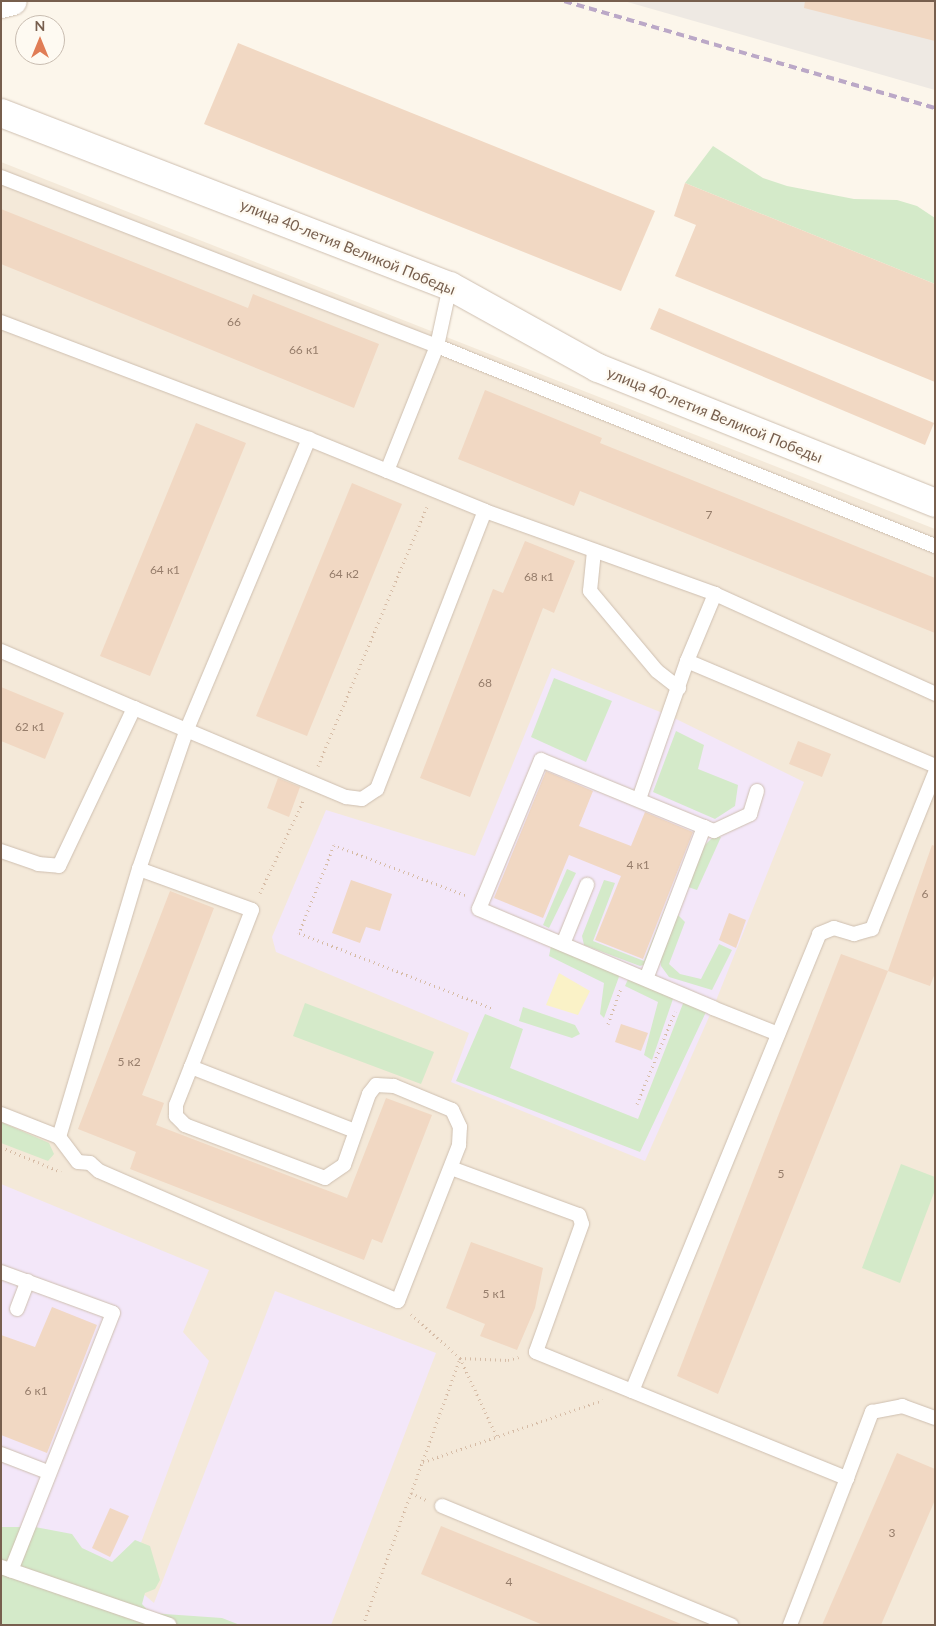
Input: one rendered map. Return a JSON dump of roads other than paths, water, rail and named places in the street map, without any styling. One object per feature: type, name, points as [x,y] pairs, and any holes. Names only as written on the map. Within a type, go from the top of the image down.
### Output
[{"type":"street","points":[[1,4],[13,1]]},
{"type":"street","name":"улица 40-летия Великой Победы","points":[[1,113],[450,286],[598,368],[935,503]]},
{"type":"lane","points":[[1,177],[438,346],[935,546]]},
{"type":"lane","points":[[387,471],[438,346],[450,286]]},
{"type":"lane","points":[[1,322],[309,439],[484,511],[714,594],[935,694]]},
{"type":"lane","points":[[59,1136],[139,869],[187,729],[309,439]]},
{"type":"lane","points":[[1,651],[346,797],[362,799],[377,789],[484,511]]},
{"type":"lane","points":[[594,551],[590,591],[657,671],[678,688]]},
{"type":"lane","points":[[639,799],[687,661],[714,594]]},
{"type":"lane","points":[[687,661],[935,766]]},
{"type":"lane","points":[[1,851],[38,864],[59,866],[134,708]]},
{"type":"lane","points":[[757,791],[750,814],[714,831],[542,760],[479,909],[778,1034]]},
{"type":"lane","points":[[632,1390],[819,934],[834,928],[854,934],[872,928],[935,773]]},
{"type":"lane","points":[[646,979],[704,827]]},
{"type":"lane","points":[[1,1114],[59,1136],[78,1162],[90,1163],[99,1171],[398,1301],[459,1145],[460,1127],[452,1110],[394,1086],[376,1085],[369,1094],[344,1165],[325,1178],[185,1125],[176,1116],[176,1105],[252,910],[139,869]]},
{"type":"lane","points":[[563,944],[587,885]]},
{"type":"lane","points":[[191,1067],[355,1131]]},
{"type":"lane","points":[[451,1168],[579,1215],[582,1224],[536,1352],[847,1478]]},
{"type":"lane","points":[[1,1272],[113,1313],[48,1472],[6,1568],[169,1625]]},
{"type":"lane","points":[[17,1309],[28,1281]]},
{"type":"lane","points":[[790,1625],[872,1412],[902,1406],[935,1418]]},
{"type":"lane","points":[[1,1454],[48,1472]]},
{"type":"lane","points":[[442,1506],[731,1625]]},
{"type":"railway","points":[[564,1],[935,108]]}]
